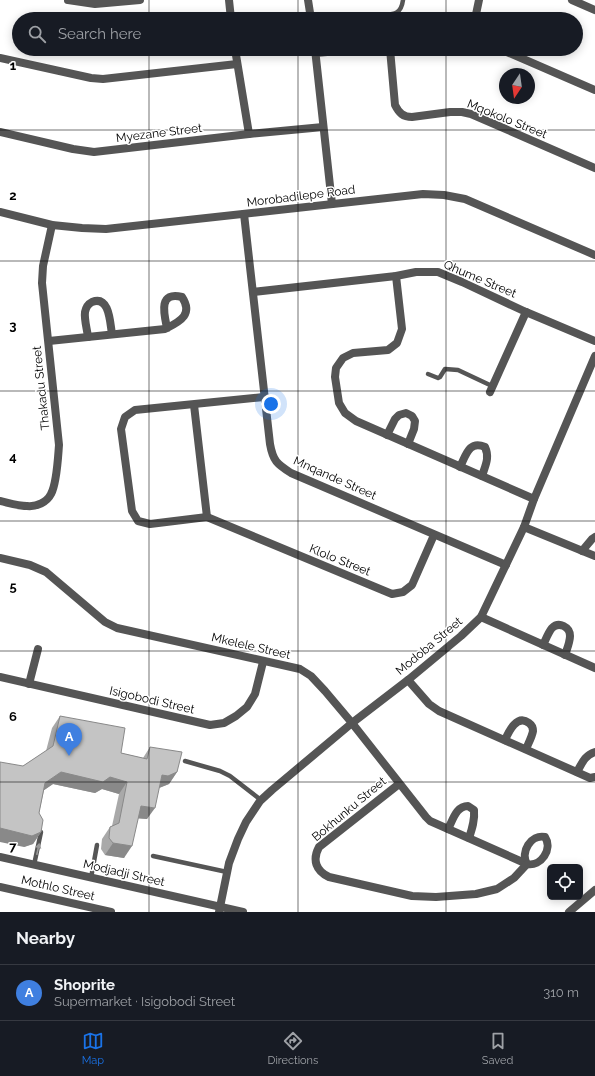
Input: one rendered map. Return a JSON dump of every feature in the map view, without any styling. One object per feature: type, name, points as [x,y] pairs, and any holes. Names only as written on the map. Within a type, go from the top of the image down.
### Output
[{"type":"street","points":[[68,0],[95,4],[140,0]]},
{"type":"street","points":[[229,0],[230,12]]},
{"type":"street","points":[[308,0],[310,12]]},
{"type":"street","points":[[476,12],[479,0]]},
{"type":"street","points":[[572,0],[595,10]]},
{"type":"street","points":[[236,56],[249,134]]},
{"type":"street","points":[[316,56],[332,204]]},
{"type":"street","name":"Mqokolo Street","points":[[391,56],[395,105],[398,110],[407,117],[450,112],[471,114],[595,168]]},
{"type":"street","points":[[516,56],[595,90]]},
{"type":"street","points":[[0,58],[91,78],[104,78],[237,64]]},
{"type":"street","name":"Myezane Street","points":[[0,132],[73,149],[94,152],[323,127]]},
{"type":"street","name":"Morobadilepe Road","points":[[0,212],[52,225],[106,229],[423,194],[444,195],[465,199],[595,255]]},
{"type":"street","name":"Mnqande Street","points":[[244,214],[270,444],[272,455],[279,465],[291,473],[506,565]]},
{"type":"street","name":"Thakadu Street","points":[[0,501],[28,506],[37,505],[46,501],[52,493],[56,475],[59,445],[42,283],[43,266],[52,225]]},
{"type":"street","name":"Qhume Street","points":[[253,292],[396,276],[416,272],[438,272],[526,312],[595,341]]},
{"type":"street","points":[[396,276],[402,329],[397,343],[388,350],[353,353],[343,358],[336,368],[335,377],[339,403],[345,413],[356,421],[534,499]]},
{"type":"street","points":[[88,337],[85,314],[86,307],[95,301],[101,302],[106,306],[109,314],[112,334]]},
{"type":"street","points":[[491,389],[526,312]]},
{"type":"street","points":[[49,341],[166,328]]},
{"type":"street","name":"Modoba Street","points":[[219,909],[229,863],[238,839],[246,822],[261,800],[352,723],[408,680],[482,617],[524,527],[534,499],[595,356]]},
{"type":"street","points":[[194,404],[207,518],[150,524],[138,521],[132,511],[121,429],[124,417],[135,410],[194,404],[264,397]]},
{"type":"street","points":[[387,435],[395,419],[399,415],[406,413],[412,416],[416,421],[408,444]]},
{"type":"street","points":[[460,467],[467,450],[473,446],[479,445],[485,447],[488,453],[488,460],[482,476]]},
{"type":"street","name":"Klolo Street","points":[[207,518],[392,594],[403,592],[412,584],[434,535]]},
{"type":"street","points":[[524,527],[595,556]]},
{"type":"street","points":[[582,551],[595,537]]},
{"type":"street","name":"Mkelele Street","points":[[0,558],[30,565],[46,572],[105,622],[117,628],[263,662],[300,669],[311,676],[352,723],[399,784],[426,817],[434,824],[527,864]]},
{"type":"street","points":[[482,617],[595,668]]},
{"type":"street","points":[[543,645],[553,627],[556,625],[564,626],[569,630],[570,635],[570,640],[565,655]]},
{"type":"street","points":[[29,684],[38,649]]},
{"type":"street","name":"Isigobodi Street","points":[[0,677],[210,725],[224,723],[247,707],[255,694],[263,662]]},
{"type":"street","points":[[408,680],[430,704],[440,711],[590,778],[595,777]]},
{"type":"street","points":[[505,740],[510,730],[516,723],[521,720],[527,722],[531,725],[533,730],[526,749]]},
{"type":"street","points":[[578,772],[584,759],[591,753],[595,752]]},
{"type":"street","name":"Bokhunku Street","points":[[399,784],[320,847],[316,853],[315,859],[319,870],[329,877],[412,896],[436,897],[476,894],[497,888],[514,878],[527,864]]},
{"type":"street","points":[[448,829],[457,810],[468,806],[474,810],[475,815],[469,838]]},
{"type":"street","name":"Modjadji Street","points":[[0,857],[219,909],[243,912]]},
{"type":"street","name":"Mothlo Street","points":[[0,887],[111,912]]},
{"type":"street","points":[[569,912],[595,890]]},
{"type":"lane","points":[[398,12],[403,0]]},
{"type":"lane","points":[[428,374],[438,378],[445,369],[456,370],[491,389]]},
{"type":"lane","points":[[185,761],[220,771],[230,776],[261,800]]},
{"type":"lane","points":[[34,865],[41,832]]},
{"type":"lane","points":[[91,878],[97,845]]},
{"type":"lane","points":[[153,856],[227,872]]},
{"type":"building","points":[[60,716],[125,728],[121,753],[147,759],[150,747],[182,752],[177,772],[168,776],[162,775],[155,808],[141,806],[132,846],[113,843],[109,838],[110,827],[119,823],[127,782],[110,777],[103,782],[61,772],[45,783],[39,813],[43,820],[41,832],[32,836],[0,828],[0,762],[23,766],[53,746]]},
{"type":"place","name":"Shoprite","points":[[69,756]]}]
